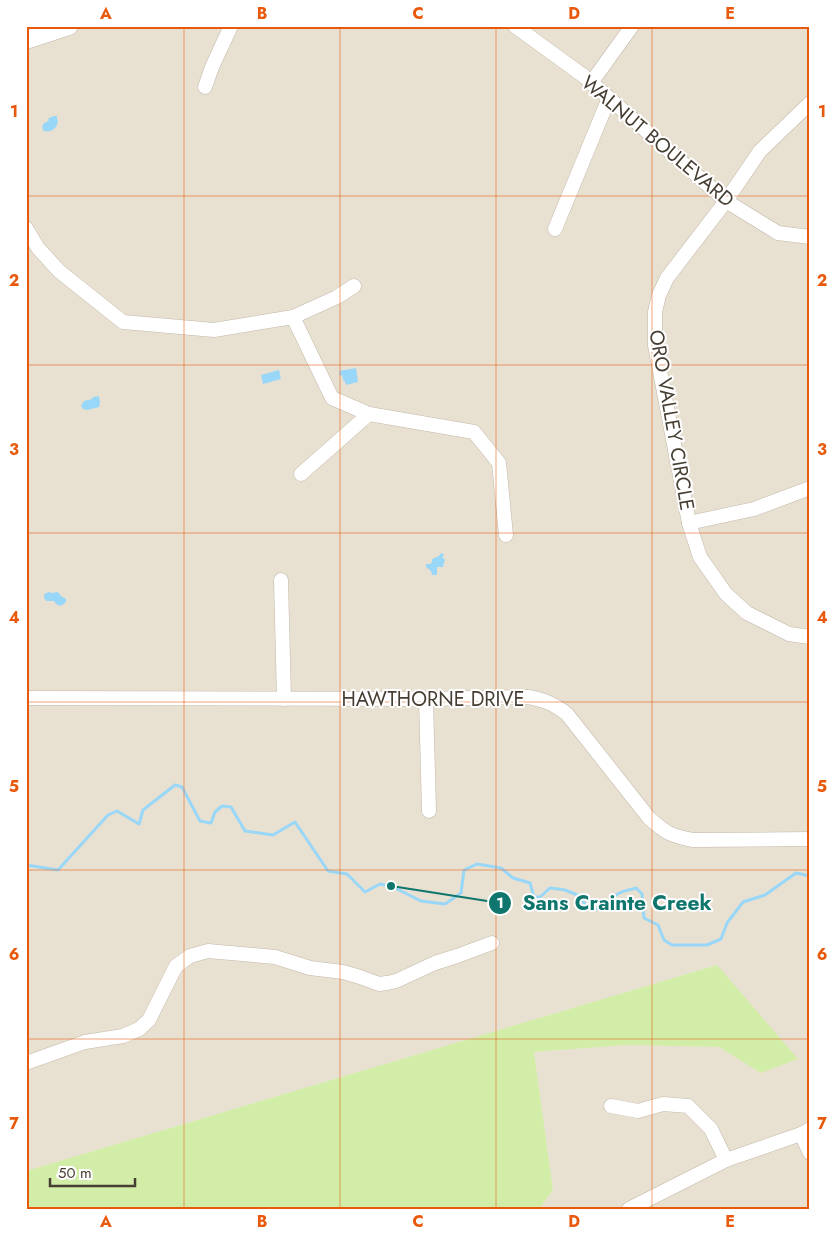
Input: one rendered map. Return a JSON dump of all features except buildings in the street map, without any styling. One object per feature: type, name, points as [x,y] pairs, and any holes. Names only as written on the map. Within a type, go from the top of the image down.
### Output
[{"type":"street","points":[[26,40],[69,26]]},
{"type":"street","points":[[205,87],[212,67],[232,26]]},
{"type":"street","name":"WALNUT BOULEVARD","points":[[515,26],[591,83],[726,201],[778,233],[810,237]]},
{"type":"street","points":[[591,83],[632,26]]},
{"type":"street","points":[[555,229],[609,98]]},
{"type":"street","name":"ORO VALLEY CIRCLE","points":[[810,103],[760,151],[726,201],[667,278],[659,295],[655,312],[655,345],[689,523],[700,557],[726,594],[747,613],[789,634],[810,637]]},
{"type":"street","points":[[26,228],[38,248],[59,270],[123,322],[214,330],[293,316],[336,297],[354,286]]},
{"type":"street","points":[[293,316],[332,398],[368,414],[474,432],[499,464],[506,534]]},
{"type":"street","points":[[301,474],[368,414]]},
{"type":"street","points":[[689,523],[754,509],[810,488]]},
{"type":"street","points":[[281,580],[284,699]]},
{"type":"street","name":"HAWTHORNE DRIVE","points":[[26,698],[528,698],[541,700],[556,706],[567,714],[649,818],[663,831],[676,837],[693,840],[810,839]]},
{"type":"street","points":[[426,699],[429,811]]},
{"type":"street","points":[[26,1063],[85,1042],[123,1036],[139,1029],[149,1020],[176,966],[190,956],[208,951],[275,957],[310,968],[343,972],[379,984],[387,984],[435,963],[492,943]]},
{"type":"street","points":[[611,1106],[638,1111],[663,1104],[688,1106],[711,1129],[726,1160]]},
{"type":"street","points":[[629,1209],[726,1160],[805,1132],[810,1153]]},
{"type":"shaded area","points":[[26,26],[810,26],[810,1209],[539,1209],[553,1190],[534,1052],[626,1045],[719,1047],[761,1073],[717,965],[26,1171]]},
{"type":"green space","points":[[717,965],[798,1059],[761,1073],[719,1047],[626,1045],[534,1052],[553,1190],[539,1209],[26,1209],[26,1171]]},
{"type":"water","points":[[57,116],[58,121],[56,126],[51,131],[44,131],[42,128],[43,124]]},
{"type":"water","points":[[356,368],[358,382],[346,385],[339,371]]},
{"type":"water","points":[[279,370],[281,379],[263,384],[261,375]]},
{"type":"water","points":[[99,396],[99,407],[83,409],[81,406],[84,401]]},
{"type":"water","points":[[442,553],[444,555],[442,558],[445,559],[443,567],[437,567],[437,575],[432,575],[426,564],[430,564],[432,559]]},
{"type":"water","points":[[49,592],[58,592],[66,599],[66,602],[61,606],[54,601],[46,601],[44,595]]},
{"type":"waterway","points":[[26,865],[58,870],[108,815],[117,811],[139,824],[143,810],[175,785],[182,787],[200,821],[211,823],[215,812],[222,806],[231,807],[245,831],[273,835],[295,822],[328,871],[347,874],[365,892],[380,884],[391,886],[421,901],[445,904],[461,893],[464,870],[477,864],[501,868],[513,878],[530,883],[534,897],[540,897],[550,888],[565,890],[580,896],[587,908],[593,909],[601,908],[618,894],[636,888],[642,894],[644,918],[658,925],[664,940],[672,945],[707,945],[721,939],[727,923],[743,902],[765,895],[796,873],[810,876]]},
{"type":"place","name":"Sans Crainte Creek","points":[[391,886]]}]
